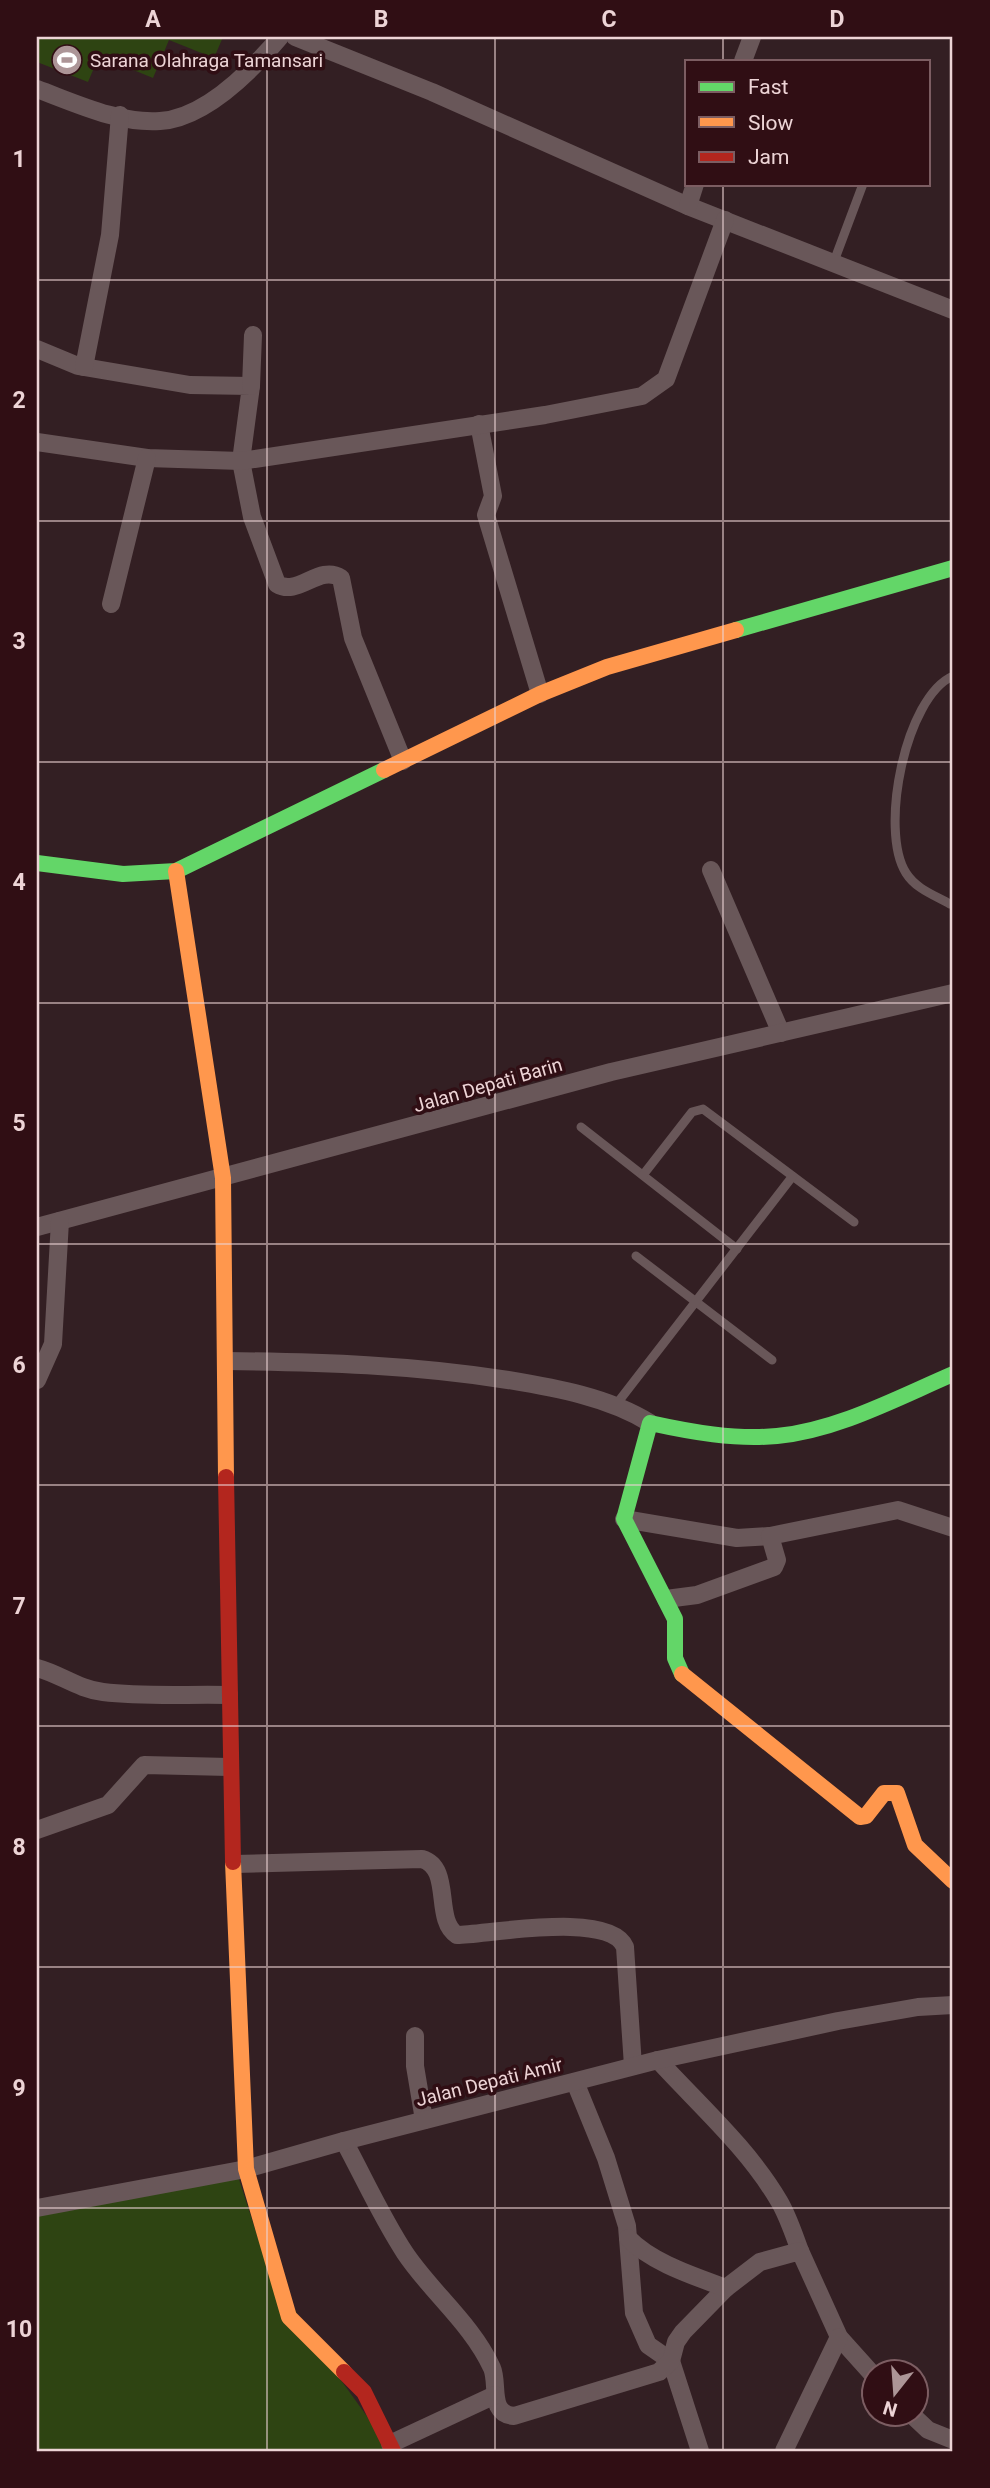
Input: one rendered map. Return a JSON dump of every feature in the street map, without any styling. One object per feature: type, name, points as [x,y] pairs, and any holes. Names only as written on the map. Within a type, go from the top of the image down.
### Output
[{"type":"street","points":[[37,89],[95,111],[159,121],[181,117],[222,93],[252,70],[280,37]]},
{"type":"street","points":[[295,37],[432,92],[688,205],[953,310]]},
{"type":"street","points":[[743,60],[752,37]]},
{"type":"street","points":[[84,367],[110,235],[120,115]]},
{"type":"street","points":[[688,205],[694,186]]},
{"type":"street","points":[[37,442],[147,458],[241,461],[633,398],[659,386],[671,368],[725,220]]},
{"type":"street","points":[[253,335],[251,386],[241,461],[252,517],[277,584],[284,588],[329,574],[339,576],[343,581],[353,638],[403,761]]},
{"type":"street","points":[[37,349],[56,359],[84,367],[190,385],[251,386]]},
{"type":"street","points":[[479,424],[493,496],[486,515],[540,694]]},
{"type":"street","points":[[111,604],[147,458]]},
{"type":"street","points":[[37,863],[114,875],[150,876],[176,872],[540,694],[607,667],[953,568]]},
{"type":"street","points":[[711,870],[781,1033]]},
{"type":"street","points":[[176,872],[223,1178],[229,1767],[246,2169],[261,2212],[270,2259],[289,2317],[364,2392],[392,2447],[495,2395]]},
{"type":"street","name":"Jalan Depati Barin","points":[[37,1227],[611,1072],[953,993]]},
{"type":"street","points":[[37,1380],[53,1344],[60,1221]]},
{"type":"street","points":[[226,1362],[336,1362],[453,1371],[553,1387],[615,1406],[650,1423],[732,1434],[789,1434],[826,1425],[953,1374]]},
{"type":"street","points":[[650,1423],[633,1477],[624,1519],[677,1623],[673,1644],[678,1671],[860,1816],[866,1816],[884,1793],[897,1793],[915,1845],[953,1881]]},
{"type":"street","points":[[624,1519],[737,1538],[770,1536],[898,1510],[953,1528]]},
{"type":"street","points":[[666,1599],[697,1595],[774,1567],[777,1560],[770,1536]]},
{"type":"street","points":[[37,1668],[56,1674],[73,1684],[103,1692],[229,1695]]},
{"type":"street","points":[[37,1830],[108,1805],[144,1765],[229,1767]]},
{"type":"street","points":[[234,1864],[422,1859],[436,1870],[447,1925],[457,1935],[580,1927],[615,1935],[622,1940],[625,1947],[633,2066]]},
{"type":"street","name":"Jalan Depati Amir","points":[[37,2208],[246,2169],[658,2060],[838,2021],[918,2007],[953,2005]]},
{"type":"street","points":[[415,2036],[415,2066],[424,2120]]},
{"type":"street","points":[[658,2060],[736,2144],[780,2202],[839,2337],[860,2360]]},
{"type":"street","points":[[575,2082],[606,2158],[628,2238],[634,2313],[648,2344],[671,2361]]},
{"type":"street","points":[[344,2141],[406,2253],[452,2309],[491,2367],[495,2395],[499,2409],[504,2414],[514,2416],[647,2376],[659,2372],[671,2361]]},
{"type":"street","points":[[628,2238],[637,2248],[726,2288]]},
{"type":"street","points":[[700,2451],[671,2361],[676,2342],[726,2288],[760,2262],[800,2251]]},
{"type":"street","points":[[784,2451],[839,2337]]},
{"type":"street","points":[[926,2428],[953,2440]]},
{"type":"lane","points":[[833,264],[862,186]]},
{"type":"lane","points":[[950,904],[923,889],[904,871],[898,850],[897,818],[898,782],[915,724],[932,690],[953,676]]},
{"type":"lane","points":[[643,1175],[692,1112],[700,1109],[712,1113],[792,1177],[855,1222]]},
{"type":"lane","points":[[581,1127],[737,1249]]},
{"type":"lane","points":[[615,1406],[792,1177]]},
{"type":"lane","points":[[636,1256],[772,1360]]},
{"type":"green space","name":"Sarana Olahraga Tamansari","points":[[37,37],[223,37],[214,58],[169,40],[153,78],[99,56],[88,82],[37,62]]},
{"type":"green space","points":[[236,2170],[265,2260],[317,2347],[392,2451],[37,2451],[37,2208]]},
{"type":"traffic: fast","points":[[736,630],[953,568]]},
{"type":"traffic: fast","points":[[37,863],[123,874],[176,871],[384,770]]},
{"type":"traffic: fast","points":[[682,1674],[675,1658],[675,1619],[624,1519],[650,1423],[729,1436],[761,1437],[800,1433],[867,1412],[953,1374]]},
{"type":"traffic: slow","points":[[384,770],[540,694],[607,667],[736,630]]},
{"type":"traffic: slow","points":[[176,871],[223,1178],[226,1477]]},
{"type":"traffic: slow","points":[[682,1674],[860,1817],[866,1816],[884,1793],[897,1793],[915,1845],[953,1881]]},
{"type":"traffic: slow","points":[[233,1862],[246,2169],[289,2317],[344,2372]]},
{"type":"traffic: jam","points":[[226,1477],[233,1862]]},
{"type":"traffic: jam","points":[[344,2372],[364,2392],[393,2451]]},
{"type":"place","name":"Sarana Olahraga Tamansari","points":[[67,60]]}]
